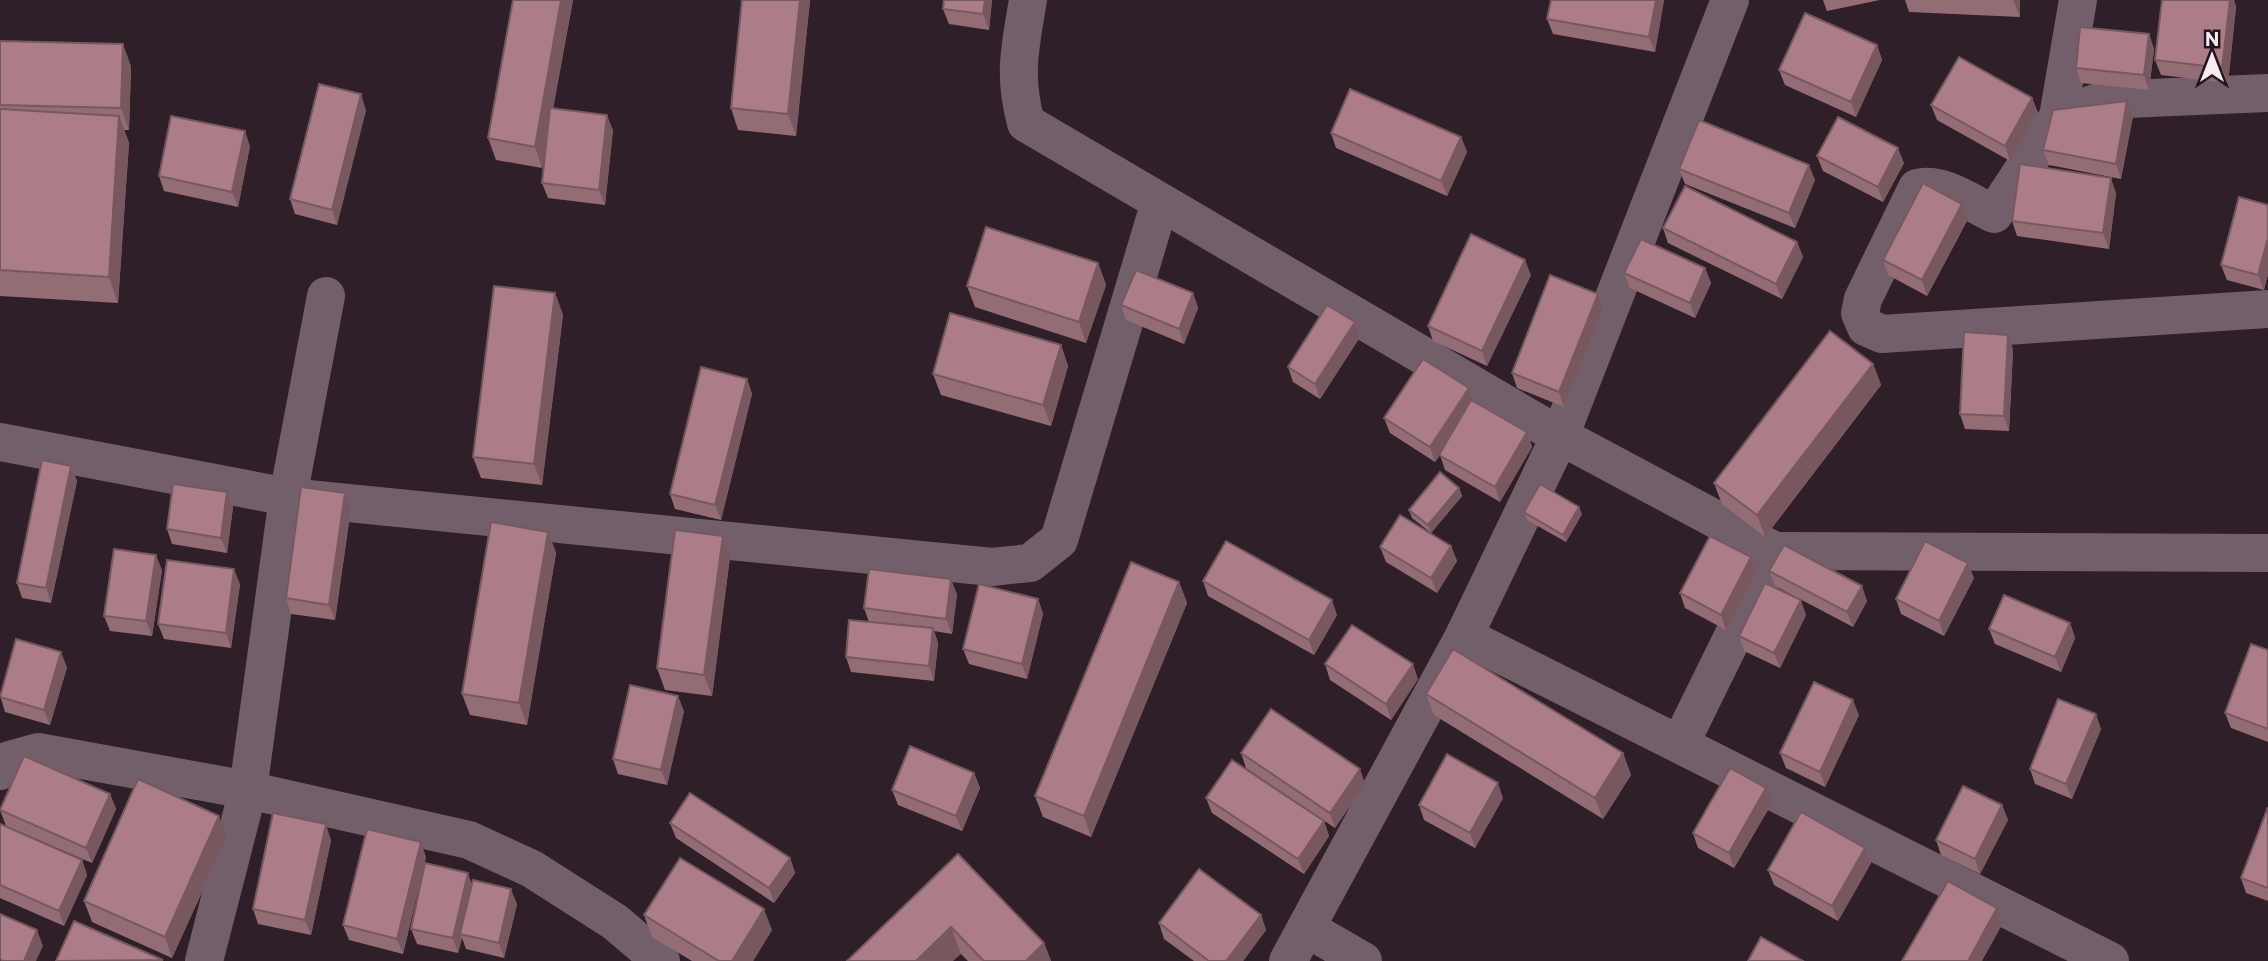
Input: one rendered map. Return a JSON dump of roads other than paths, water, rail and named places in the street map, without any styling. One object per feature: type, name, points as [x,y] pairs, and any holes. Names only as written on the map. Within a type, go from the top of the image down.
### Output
[{"type":"street","points":[[1028,0],[1018,59],[1018,95],[1026,124],[1560,436],[1775,551],[2268,552]]},
{"type":"street","points":[[1363,961],[1297,945],[1464,636],[1560,436],[1730,0]]},
{"type":"street","points":[[2078,0],[2058,117],[1994,214],[1942,190],[1926,186],[1917,188],[1863,299],[1860,313],[1866,327],[1882,334],[2268,309]]},
{"type":"street","points":[[2058,117],[2103,100],[2268,93]]},
{"type":"street","points":[[0,442],[288,497],[992,567],[1030,563],[1059,540],[1160,202]]},
{"type":"street","points":[[204,961],[248,790],[288,497],[326,296]]},
{"type":"street","points":[[1680,744],[1775,551]]},
{"type":"street","points":[[1464,636],[2109,961]]},
{"type":"street","points":[[0,771],[9,760],[38,752],[248,790],[469,840],[532,869],[615,922],[661,961]]}]
